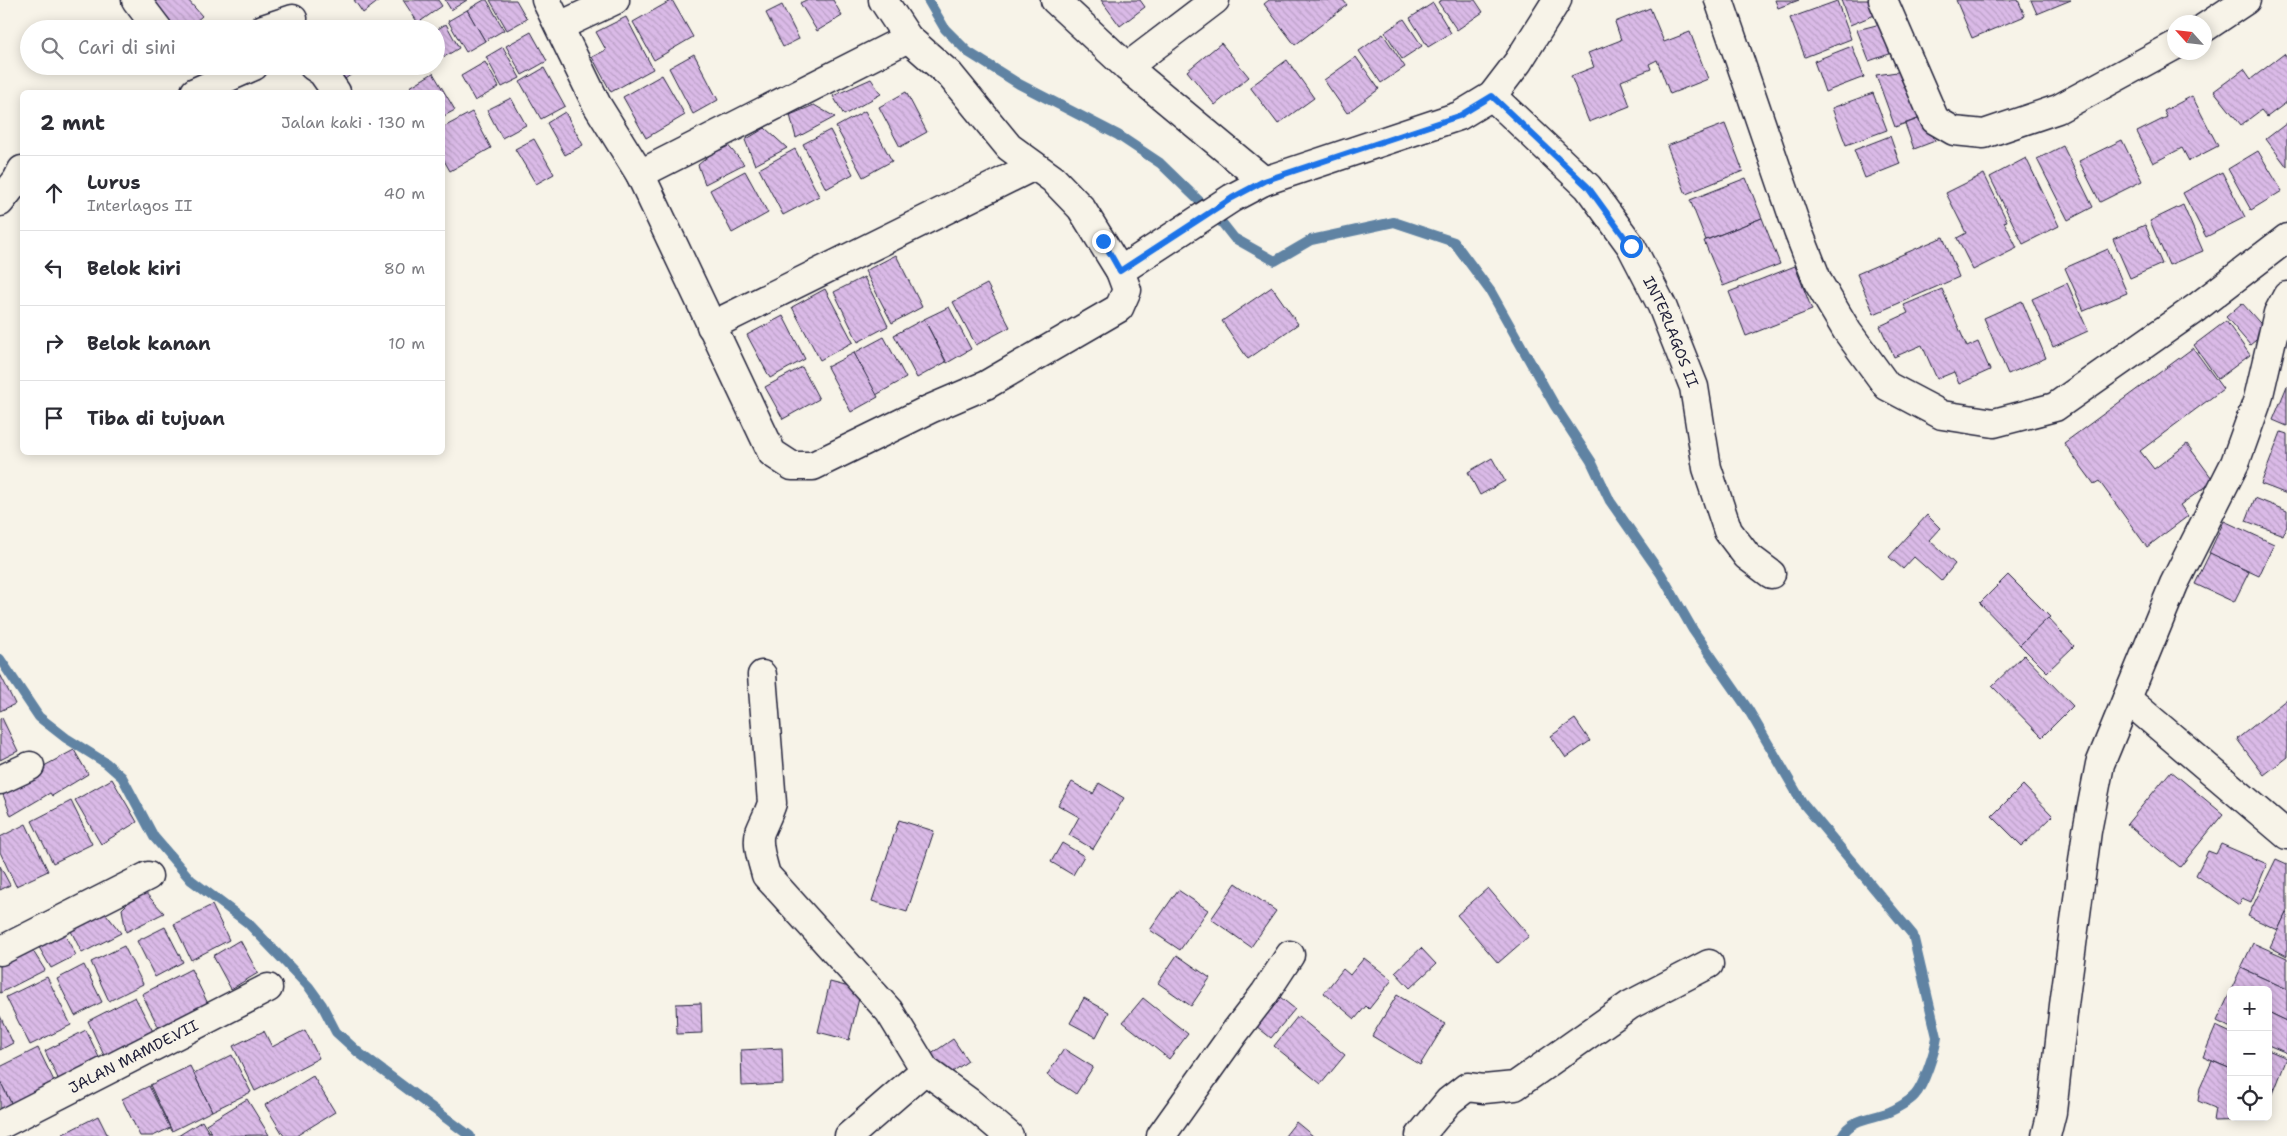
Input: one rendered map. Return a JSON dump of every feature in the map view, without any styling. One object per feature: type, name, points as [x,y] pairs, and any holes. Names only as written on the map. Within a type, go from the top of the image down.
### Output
[{"type":"street","points":[[136,0],[151,20]]},
{"type":"street","points":[[546,0],[598,105],[640,174],[772,453],[792,466],[813,466],[930,409],[986,385],[1119,308],[1127,290],[1120,271],[1081,208],[1053,179],[1009,146],[950,75],[908,38],[883,0]]},
{"type":"street","points":[[560,26],[615,0]]},
{"type":"street","points":[[1056,0],[1127,67],[1264,181]]},
{"type":"street","points":[[1127,67],[1215,0]]},
{"type":"street","points":[[1120,271],[1232,198],[1264,181],[1459,116],[1492,96],[1518,62],[1557,0]]},
{"type":"street","points":[[1720,0],[1798,231],[1818,282],[1848,331],[1887,386],[1942,415],[1994,423],[2055,407],[2196,308],[2287,238]]},
{"type":"street","points":[[1883,0],[1935,120],[1954,131],[1984,134],[2058,109],[2167,50]]},
{"type":"street","points":[[2212,23],[2246,0]]},
{"type":"street","points":[[640,174],[908,38]]},
{"type":"street","points":[[200,90],[234,75]]},
{"type":"street","points":[[324,75],[335,90]]},
{"type":"street","name":"INTERLAGOS II","points":[[1492,96],[1588,187],[1631,246],[1662,306],[1694,386],[1707,468],[1728,531],[1747,556],[1771,574]]},
{"type":"street","points":[[711,326],[1034,166]]},
{"type":"street","points":[[0,202],[13,172]]},
{"type":"street","points":[[2046,1136],[2052,1112],[2087,831],[2100,764],[2174,584],[2235,463],[2258,400],[2278,313],[2287,296]]},
{"type":"street","points":[[762,675],[772,803],[768,818],[760,834],[760,851],[766,875],[889,1011],[925,1070],[969,1102],[1009,1136]]},
{"type":"street","points":[[2127,699],[2287,835]]},
{"type":"street","points":[[0,780],[30,766]]},
{"type":"street","points":[[0,951],[148,876]]},
{"type":"street","points":[[1162,1136],[1235,1032],[1265,993],[1290,955]]},
{"type":"street","points":[[1420,1136],[1449,1100],[1467,1087],[1484,1090],[1515,1086],[1630,1005],[1709,964]]},
{"type":"street","name":"JALAN MAMDE.VII","points":[[0,1125],[268,988]]},
{"type":"street","points":[[849,1136],[925,1070]]},
{"type":"building","points":[[147,0],[188,0],[202,16],[197,20],[164,20]]},
{"type":"building","points":[[354,0],[380,0],[363,13]]},
{"type":"building","points":[[403,0],[438,0],[442,6],[422,20],[416,20]]},
{"type":"building","points":[[445,0],[467,0],[451,10]]},
{"type":"building","points":[[487,0],[504,30],[485,41],[467,10]]},
{"type":"building","points":[[490,0],[516,0],[527,19],[507,30]]},
{"type":"building","points":[[672,0],[693,37],[654,60],[633,22]]},
{"type":"building","points":[[806,0],[833,0],[842,16],[817,31],[800,3]]},
{"type":"building","points":[[1101,0],[1140,0],[1145,7],[1120,26]]},
{"type":"building","points":[[1269,0],[1343,0],[1347,5],[1295,45],[1264,4]]},
{"type":"building","points":[[1442,0],[1475,0],[1483,12],[1457,30],[1438,2]]},
{"type":"building","points":[[1775,0],[1799,0],[1778,8]]},
{"type":"building","points":[[1841,0],[1880,0],[1882,12],[1850,25]]},
{"type":"building","points":[[1956,0],[2018,0],[2025,16],[1972,38]]},
{"type":"building","points":[[2031,0],[2071,0],[2037,14]]},
{"type":"building","points":[[1837,1],[1851,39],[1805,57],[1790,18]]},
{"type":"building","points":[[1433,3],[1451,33],[1428,47],[1410,18]]},
{"type":"building","points":[[782,5],[799,39],[783,47],[766,13]]},
{"type":"building","points":[[1650,8],[1664,42],[1690,32],[1708,79],[1670,94],[1657,60],[1649,64],[1651,69],[1621,81],[1630,106],[1589,122],[1571,76],[1594,67],[1588,53],[1621,40],[1615,22]]},
{"type":"building","points":[[467,10],[485,41],[466,52],[448,21]]},
{"type":"building","points":[[626,17],[653,69],[611,92],[592,57],[606,50],[596,32]]},
{"type":"building","points":[[1404,19],[1422,46],[1402,59],[1385,32]]},
{"type":"building","points":[[1888,22],[1898,51],[1869,61],[1857,30]]},
{"type":"building","points":[[445,25],[459,48],[445,56]]},
{"type":"building","points":[[531,32],[547,61],[522,75],[506,46]]},
{"type":"building","points":[[1383,34],[1405,67],[1381,83],[1359,51]]},
{"type":"building","points":[[1221,43],[1249,77],[1215,105],[1187,71]]},
{"type":"building","points":[[1852,46],[1864,77],[1825,92],[1814,61]]},
{"type":"building","points":[[503,47],[520,78],[502,87],[486,57]]},
{"type":"building","points":[[694,54],[718,100],[693,114],[669,68]]},
{"type":"building","points":[[2284,54],[2287,58],[2287,102],[2267,117],[2261,110],[2241,125],[2214,91],[2244,69],[2251,79]]},
{"type":"building","points":[[1356,57],[1379,89],[1347,113],[1324,80]]},
{"type":"building","points":[[1287,60],[1314,98],[1278,124],[1250,87]]},
{"type":"building","points":[[485,62],[499,87],[475,101],[461,76]]},
{"type":"building","points":[[544,68],[565,106],[541,119],[520,82]]},
{"type":"building","points":[[1904,71],[1926,116],[1895,127],[1876,75]]},
{"type":"building","points":[[342,75],[351,75],[345,79]]},
{"type":"building","points":[[430,75],[434,75],[443,90],[412,90],[410,87]]},
{"type":"building","points":[[662,75],[685,115],[646,138],[623,97]]},
{"type":"building","points":[[871,79],[881,94],[844,115],[833,96]]},
{"type":"building","points":[[906,92],[927,132],[900,147],[879,107]]},
{"type":"building","points":[[445,93],[455,110],[445,115]]},
{"type":"building","points":[[1873,93],[1887,130],[1846,145],[1832,108]]},
{"type":"building","points":[[2192,96],[2218,146],[2189,161],[2182,148],[2153,163],[2137,132],[2167,117],[2164,111]]},
{"type":"building","points":[[511,98],[526,125],[502,138],[487,110]]},
{"type":"building","points":[[814,105],[835,117],[796,138],[790,115]]},
{"type":"building","points":[[865,111],[892,161],[863,177],[836,127]]},
{"type":"building","points":[[472,112],[491,148],[450,171],[445,162],[445,126]]},
{"type":"building","points":[[565,112],[583,145],[565,155],[547,123]]},
{"type":"building","points":[[1926,116],[1935,141],[1914,149],[1905,124]]},
{"type":"building","points":[[2287,123],[2287,167],[2266,139]]},
{"type":"building","points":[[1725,124],[1743,171],[1686,194],[1667,146]]},
{"type":"building","points":[[765,128],[787,148],[755,165],[745,140]]},
{"type":"building","points":[[830,130],[853,174],[826,189],[803,144]]},
{"type":"building","points":[[1890,136],[1900,164],[1865,178],[1854,150]]},
{"type":"building","points":[[534,139],[554,174],[536,184],[515,149]]},
{"type":"building","points":[[2122,140],[2142,181],[2100,202],[2079,161]]},
{"type":"building","points":[[725,142],[744,164],[705,184],[698,165]]},
{"type":"building","points":[[2063,146],[2093,207],[2068,220],[2037,159]]},
{"type":"building","points":[[795,149],[819,196],[783,215],[759,169]]},
{"type":"building","points":[[2258,151],[2282,191],[2251,210],[2228,169]]},
{"type":"building","points":[[2026,158],[2059,226],[2023,244],[1990,177]]},
{"type":"building","points":[[745,171],[768,213],[732,233],[710,190]]},
{"type":"building","points":[[2222,172],[2245,217],[2206,237],[2183,193]]},
{"type":"building","points":[[1984,174],[2007,221],[2004,222],[2017,248],[1973,270],[1957,238],[1966,233],[1946,193]]},
{"type":"building","points":[[1746,178],[1762,218],[1706,240],[1690,200]]},
{"type":"building","points":[[2183,205],[2203,251],[2169,265],[2150,221]]},
{"type":"building","points":[[1762,218],[1780,264],[1723,286],[1704,241]]},
{"type":"building","points":[[2145,225],[2162,264],[2130,278],[2113,239]]},
{"type":"building","points":[[1943,237],[1959,277],[1874,314],[1857,274]]},
{"type":"building","points":[[2108,249],[2127,293],[2084,311],[2065,268]]},
{"type":"building","points":[[896,255],[922,307],[892,323],[865,271]]},
{"type":"building","points":[[1795,266],[1812,310],[1746,336],[1729,292]]},
{"type":"building","points":[[864,277],[888,326],[858,342],[834,292]]},
{"type":"building","points":[[2067,283],[2088,331],[2053,347],[2032,299]]},
{"type":"building","points":[[987,284],[1010,327],[976,345],[953,302]]},
{"type":"building","points":[[1272,287],[1298,324],[1248,359],[1222,321]]},
{"type":"building","points":[[825,289],[853,342],[820,360],[792,307]]},
{"type":"building","points":[[1942,289],[1967,347],[1978,342],[1990,370],[1959,384],[1954,372],[1937,379],[1922,345],[1894,357],[1880,326],[1908,313],[1904,305]]},
{"type":"building","points":[[2022,301],[2046,358],[2008,374],[1984,318]]},
{"type":"building","points":[[2242,303],[2267,331],[2250,345],[2226,317]]},
{"type":"building","points":[[949,307],[971,349],[947,363],[924,319]]},
{"type":"building","points":[[783,316],[805,359],[770,378],[747,335]]},
{"type":"building","points":[[924,319],[946,362],[917,378],[894,335]]},
{"type":"building","points":[[2226,321],[2250,355],[2218,379],[2194,345]]},
{"type":"building","points":[[884,337],[906,378],[876,395],[854,353]]},
{"type":"building","points":[[2193,348],[2223,389],[2140,451],[2154,469],[2187,444],[2214,481],[2180,505],[2188,516],[2147,547],[2099,481],[2094,484],[2064,443]]},
{"type":"building","points":[[854,353],[878,397],[851,412],[827,367]]},
{"type":"building","points":[[802,367],[819,399],[783,419],[765,387]]},
{"type":"building","points":[[2287,386],[2287,426],[2273,420]]},
{"type":"building","points":[[2281,432],[2287,434],[2287,494],[2261,484]]},
{"type":"building","points":[[1492,458],[1505,481],[1480,495],[1468,472]]},
{"type":"building","points":[[2255,498],[2287,511],[2287,526],[2283,535],[2246,521]]},
{"type":"building","points":[[1927,515],[1940,528],[1929,540],[1955,564],[1941,581],[1914,557],[1903,569],[1889,557]]},
{"type":"building","points":[[2224,521],[2274,544],[2259,576],[2209,553]]},
{"type":"building","points":[[2210,553],[2249,572],[2234,602],[2195,584]]},
{"type":"building","points":[[2008,575],[2050,617],[2020,645],[1980,603]]},
{"type":"building","points":[[2048,618],[2074,646],[2047,672],[2020,645]]},
{"type":"building","points":[[2024,655],[2073,706],[2042,737],[1992,686]]},
{"type":"building","points":[[0,674],[15,704],[0,711]]},
{"type":"building","points":[[2287,699],[2287,757],[2264,775],[2237,739]]},
{"type":"building","points":[[2,718],[18,751],[0,760],[0,719]]},
{"type":"building","points":[[1575,719],[1590,741],[1566,758],[1551,736]]},
{"type":"building","points":[[74,750],[88,774],[52,796],[50,793],[11,816],[1,789]]},
{"type":"building","points":[[2171,771],[2223,814],[2180,867],[2127,824]]},
{"type":"building","points":[[112,779],[137,822],[101,844],[75,800]]},
{"type":"building","points":[[1072,782],[1093,794],[1099,783],[1124,798],[1093,849],[1069,835],[1079,817],[1058,805]]},
{"type":"building","points":[[2023,785],[2053,816],[2022,846],[1992,816]]},
{"type":"building","points":[[71,801],[92,844],[53,863],[32,821]]},
{"type":"building","points":[[899,820],[934,831],[907,912],[872,901]]},
{"type":"building","points":[[26,824],[48,871],[16,886],[0,852],[0,837]]},
{"type":"building","points":[[1062,843],[1084,856],[1073,875],[1051,862]]},
{"type":"building","points":[[2221,844],[2267,864],[2251,902],[2242,898],[2239,905],[2196,875],[2208,851],[2216,854]]},
{"type":"building","points":[[2276,859],[2287,864],[2287,911],[2278,930],[2248,916]]},
{"type":"building","points":[[0,866],[10,885],[0,890]]},
{"type":"building","points":[[1236,883],[1276,911],[1251,947],[1211,919]]},
{"type":"building","points":[[1488,888],[1529,936],[1498,963],[1457,915]]},
{"type":"building","points":[[142,889],[164,913],[126,932],[122,909]]},
{"type":"building","points":[[1178,890],[1208,910],[1180,950],[1150,930]]},
{"type":"building","points":[[99,905],[121,933],[82,953],[67,923]]},
{"type":"building","points":[[212,905],[229,940],[191,960],[174,924]]},
{"type":"building","points":[[2287,914],[2287,956],[2270,947]]},
{"type":"building","points":[[59,925],[76,955],[51,968],[36,942]]},
{"type":"building","points":[[165,927],[183,962],[155,977],[137,941]]},
{"type":"building","points":[[26,940],[45,970],[0,993],[0,953]]},
{"type":"building","points":[[240,940],[258,973],[231,989],[213,956]]},
{"type":"building","points":[[2253,943],[2287,958],[2287,989],[2241,968]]},
{"type":"building","points":[[124,946],[143,984],[109,1001],[91,962]]},
{"type":"building","points":[[1421,948],[1436,964],[1410,988],[1395,972]]},
{"type":"building","points":[[1177,955],[1210,978],[1191,1006],[1158,983]]},
{"type":"building","points":[[1364,958],[1392,980],[1369,1009],[1366,1006],[1355,1019],[1324,993],[1343,969],[1350,975]]},
{"type":"building","points":[[84,965],[102,1002],[75,1016],[57,979]]},
{"type":"building","points":[[2241,968],[2287,989],[2287,1021],[2272,1014],[2272,986],[2233,986]]},
{"type":"building","points":[[191,969],[212,1012],[163,1036],[142,994]]},
{"type":"building","points":[[47,977],[71,1025],[30,1045],[6,997]]},
{"type":"building","points":[[830,982],[861,990],[849,1040],[818,1032]]},
{"type":"building","points":[[1397,995],[1445,1024],[1420,1065],[1372,1036]]},
{"type":"building","points":[[135,997],[157,1039],[108,1064],[88,1021]]},
{"type":"building","points":[[1280,997],[1295,1009],[1271,1038],[1256,1026]]},
{"type":"building","points":[[1084,998],[1109,1012],[1096,1037],[1070,1023]]},
{"type":"building","points":[[1143,998],[1188,1034],[1169,1059],[1123,1022]]},
{"type":"building","points":[[2227,999],[2227,1026],[2217,1021]]},
{"type":"building","points":[[701,1003],[702,1033],[677,1034],[676,1004]]},
{"type":"building","points":[[2272,1014],[2287,1021],[2287,1053],[2272,1047]]},
{"type":"building","points":[[0,1016],[13,1043],[0,1050]]},
{"type":"building","points":[[1298,1016],[1345,1055],[1321,1084],[1274,1046]]},
{"type":"building","points":[[2216,1026],[2227,1031],[2227,1067],[2203,1057]]},
{"type":"building","points":[[86,1030],[104,1068],[63,1089],[45,1051]]},
{"type":"building","points":[[305,1030],[319,1058],[255,1091],[233,1046],[264,1031],[272,1047]]},
{"type":"building","points":[[953,1039],[968,1061],[942,1079],[927,1057]]},
{"type":"building","points":[[38,1048],[57,1087],[14,1109],[0,1081],[0,1067]]},
{"type":"building","points":[[782,1048],[783,1084],[742,1086],[741,1050]]},
{"type":"building","points":[[1064,1049],[1093,1067],[1076,1094],[1047,1075]]},
{"type":"building","points":[[2272,1052],[2287,1058],[2275,1089],[2272,1088]]},
{"type":"building","points":[[232,1055],[251,1092],[212,1111],[194,1074]]},
{"type":"building","points":[[2212,1061],[2227,1067],[2227,1121],[2213,1121],[2215,1108],[2198,1101],[2200,1088]]},
{"type":"building","points":[[190,1066],[212,1111],[172,1131],[150,1085]]},
{"type":"building","points":[[313,1076],[335,1112],[296,1136],[284,1136],[265,1105]]},
{"type":"building","points":[[0,1081],[14,1109],[0,1117]]},
{"type":"building","points":[[149,1086],[170,1128],[153,1136],[140,1136],[122,1099]]},
{"type":"building","points":[[247,1099],[269,1135],[213,1136],[206,1124]]},
{"type":"building","points":[[98,1116],[108,1136],[64,1136],[63,1134]]},
{"type":"building","points":[[202,1121],[211,1136],[178,1136]]},
{"type":"building","points":[[1296,1122],[1313,1136],[1285,1136]]},
{"type":"waterway","points":[[928,0],[945,29],[968,52],[1019,84],[1118,135],[1160,163],[1223,224],[1234,238],[1275,261],[1311,240],[1394,222],[1454,242],[1491,292],[1555,406],[1591,461],[1610,501],[1661,574],[1693,630],[1748,709],[1802,802],[1913,935],[1937,1037],[1929,1068],[1922,1084],[1910,1100],[1889,1112],[1856,1122],[1842,1136]]},
{"type":"waterway","points":[[0,659],[39,717],[66,738],[106,763],[122,777],[154,837],[191,880],[248,923],[309,987],[322,1005],[336,1032],[359,1053],[470,1136]]},
{"type":"route","points":[[1103,241],[1120,271],[1232,198],[1264,181],[1407,135],[1459,116],[1492,96],[1588,187],[1631,246]]}]
